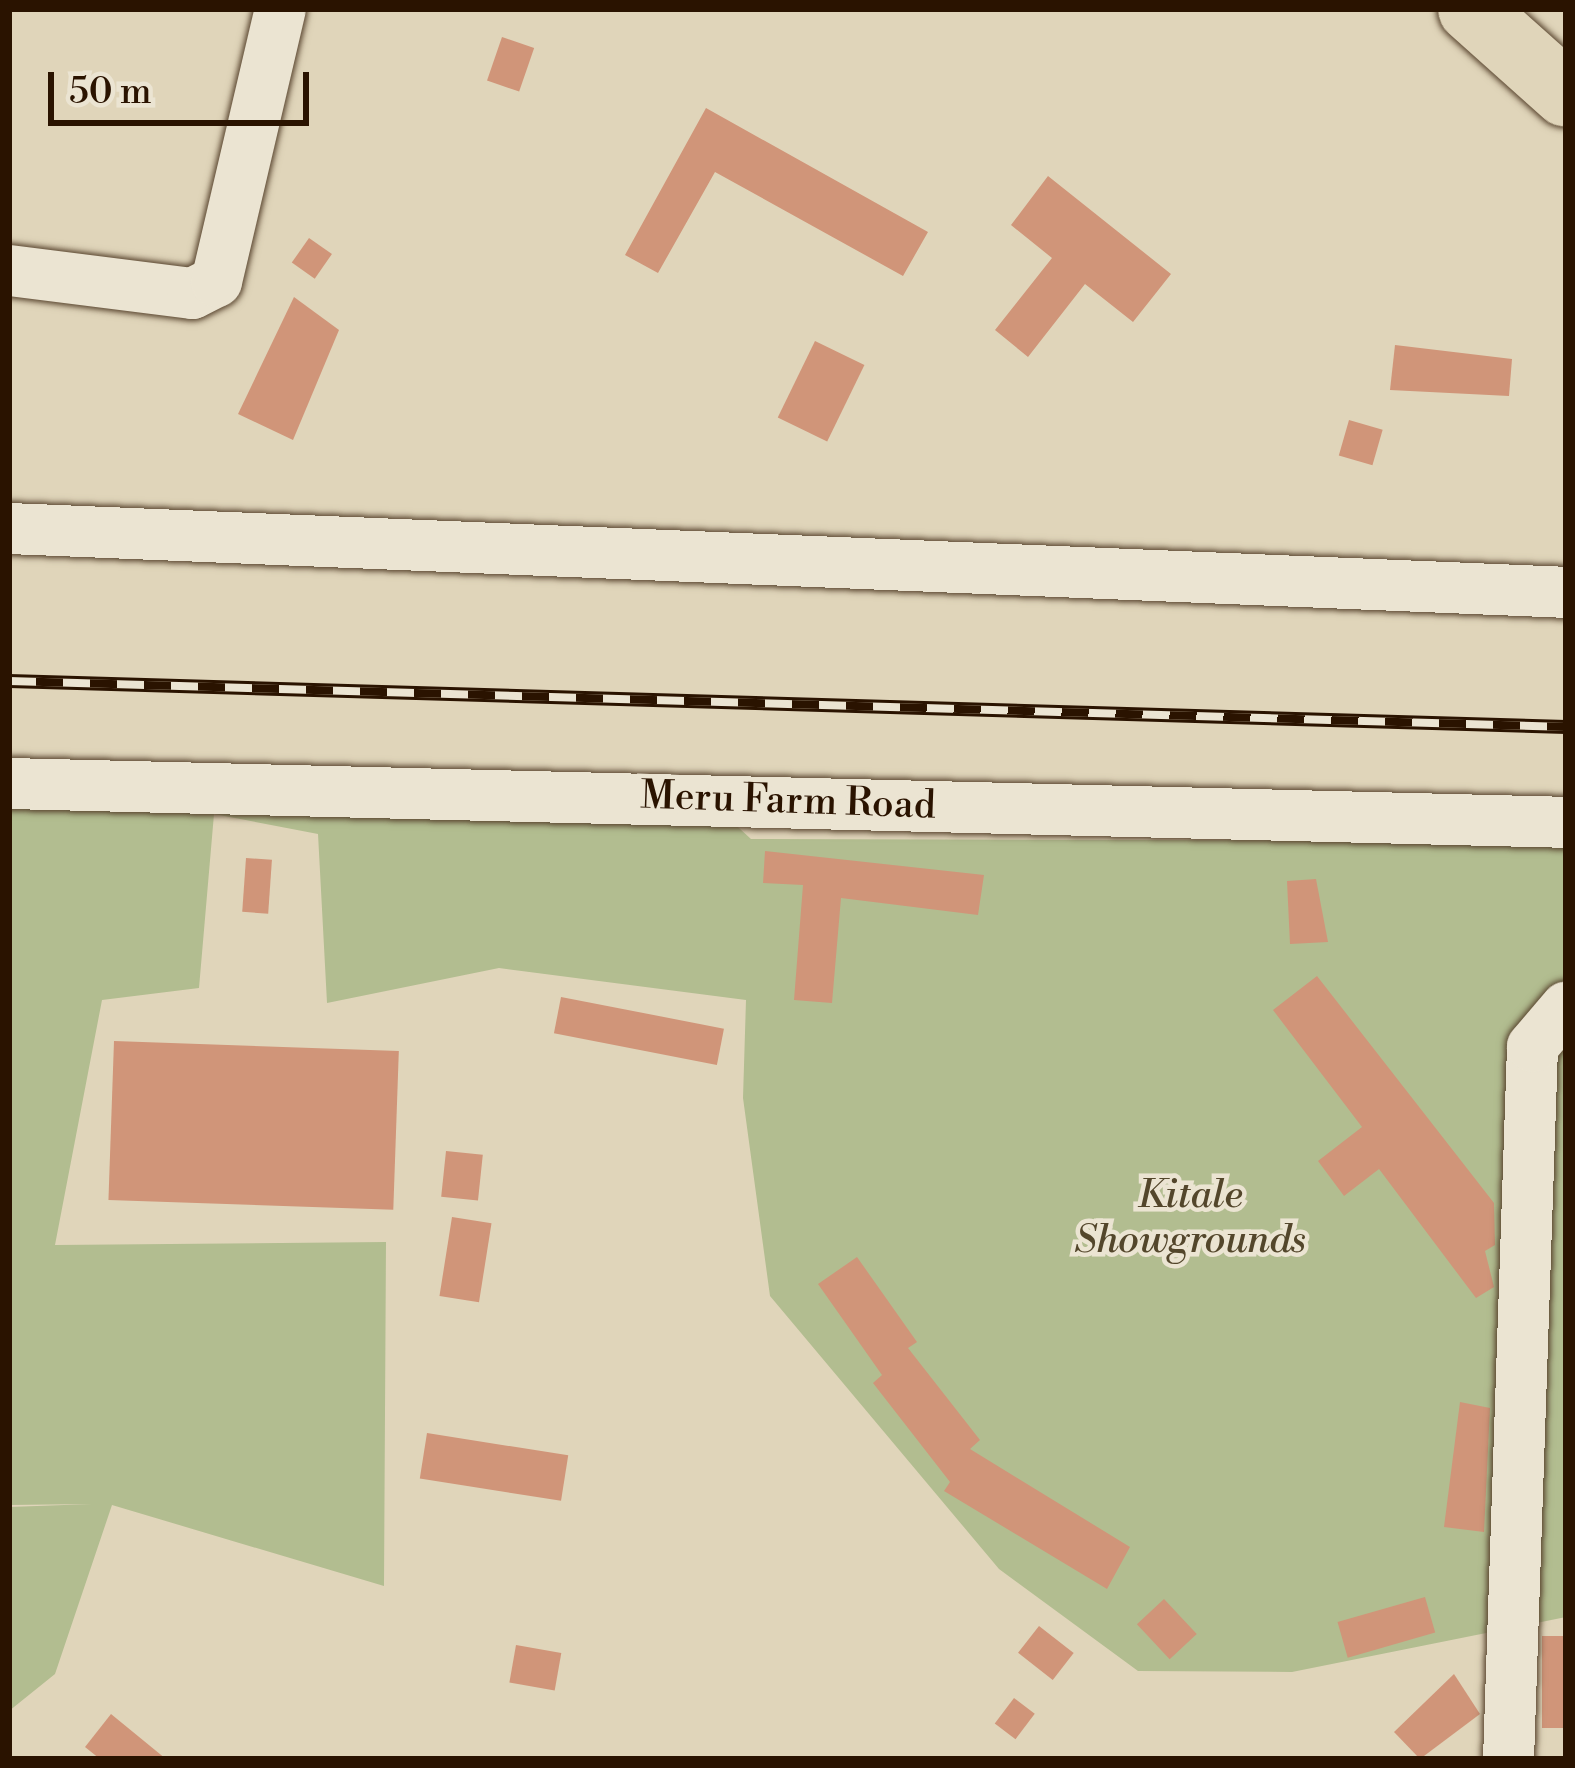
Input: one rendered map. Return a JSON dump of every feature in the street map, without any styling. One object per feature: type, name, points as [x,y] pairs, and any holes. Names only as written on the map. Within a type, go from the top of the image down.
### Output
[{"type":"highway","points":[[1497,18],[1566,94]]},
{"type":"street","points":[[9,270],[192,292],[216,281],[280,9]]},
{"type":"street","points":[[9,528],[1566,592]]},
{"type":"street","name":"Meru Farm Road","points":[[9,783],[1566,822]]},
{"type":"street","points":[[1508,1759],[1532,1046],[1566,1006]]},
{"type":"green space","name":"Kitale Showgrounds","points":[[9,798],[728,818],[751,839],[1566,841],[1566,1617],[1292,1672],[1138,1671],[999,1569],[770,1296],[743,1098],[746,1000],[499,968],[327,1003],[318,834],[214,814],[199,988],[102,1000],[55,1245],[386,1242],[384,1586],[112,1505],[55,1674],[9,1711],[9,1507],[92,1504],[9,1505]]},
{"type":"building","points":[[502,37],[534,48],[519,92],[487,80]]},
{"type":"building","points":[[706,108],[928,232],[903,276],[715,172],[658,273],[625,255]]},
{"type":"building","points":[[1048,176],[1171,274],[1133,322],[1085,284],[1028,357],[995,330],[1052,258],[1011,225]]},
{"type":"building","points":[[309,238],[332,254],[315,279],[292,263]]},
{"type":"building","points":[[294,297],[339,330],[293,440],[238,414]]},
{"type":"building","points":[[815,341],[864,365],[827,442],[778,417]]},
{"type":"building","points":[[1395,345],[1512,359],[1509,396],[1390,390]]},
{"type":"building","points":[[1349,420],[1383,430],[1372,465],[1339,456]]},
{"type":"building","points":[[765,851],[984,875],[978,915],[841,898],[832,1003],[794,1000],[803,885],[763,883]]},
{"type":"building","points":[[246,858],[272,860],[268,914],[242,912]]},
{"type":"building","points":[[1316,879],[1328,942],[1290,944],[1287,881]]},
{"type":"building","points":[[1317,976],[1494,1203],[1495,1245],[1485,1251],[1494,1287],[1476,1298],[1379,1169],[1344,1196],[1318,1161],[1362,1127],[1273,1010]]},
{"type":"building","points":[[561,997],[724,1029],[717,1065],[554,1033]]},
{"type":"building","points":[[114,1041],[399,1051],[393,1210],[108,1200]]},
{"type":"building","points":[[446,1151],[483,1155],[478,1201],[441,1197]]},
{"type":"building","points":[[452,1217],[492,1223],[479,1302],[439,1296]]},
{"type":"building","points":[[857,1257],[917,1342],[908,1348],[980,1440],[970,1449],[1130,1547],[1107,1589],[944,1491],[950,1482],[873,1383],[882,1375],[818,1284]]},
{"type":"building","points":[[1460,1402],[1490,1408],[1484,1532],[1444,1527]]},
{"type":"building","points":[[427,1433],[568,1455],[561,1501],[420,1478]]},
{"type":"building","points":[[1425,1597],[1435,1633],[1348,1658],[1338,1622]]},
{"type":"building","points":[[1164,1599],[1197,1634],[1170,1659],[1137,1624]]},
{"type":"building","points":[[1039,1626],[1074,1653],[1053,1680],[1018,1653]]},
{"type":"building","points":[[1542,1636],[1566,1636],[1566,1728],[1542,1728]]},
{"type":"building","points":[[516,1645],[561,1653],[555,1690],[509,1682]]},
{"type":"building","points":[[1454,1674],[1480,1714],[1420,1759],[1394,1732]]},
{"type":"building","points":[[1014,1698],[1035,1714],[1016,1739],[995,1724]]},
{"type":"building","points":[[111,1714],[166,1759],[100,1759],[85,1747]]},
{"type":"railway","points":[[9,681],[1566,727]]}]
